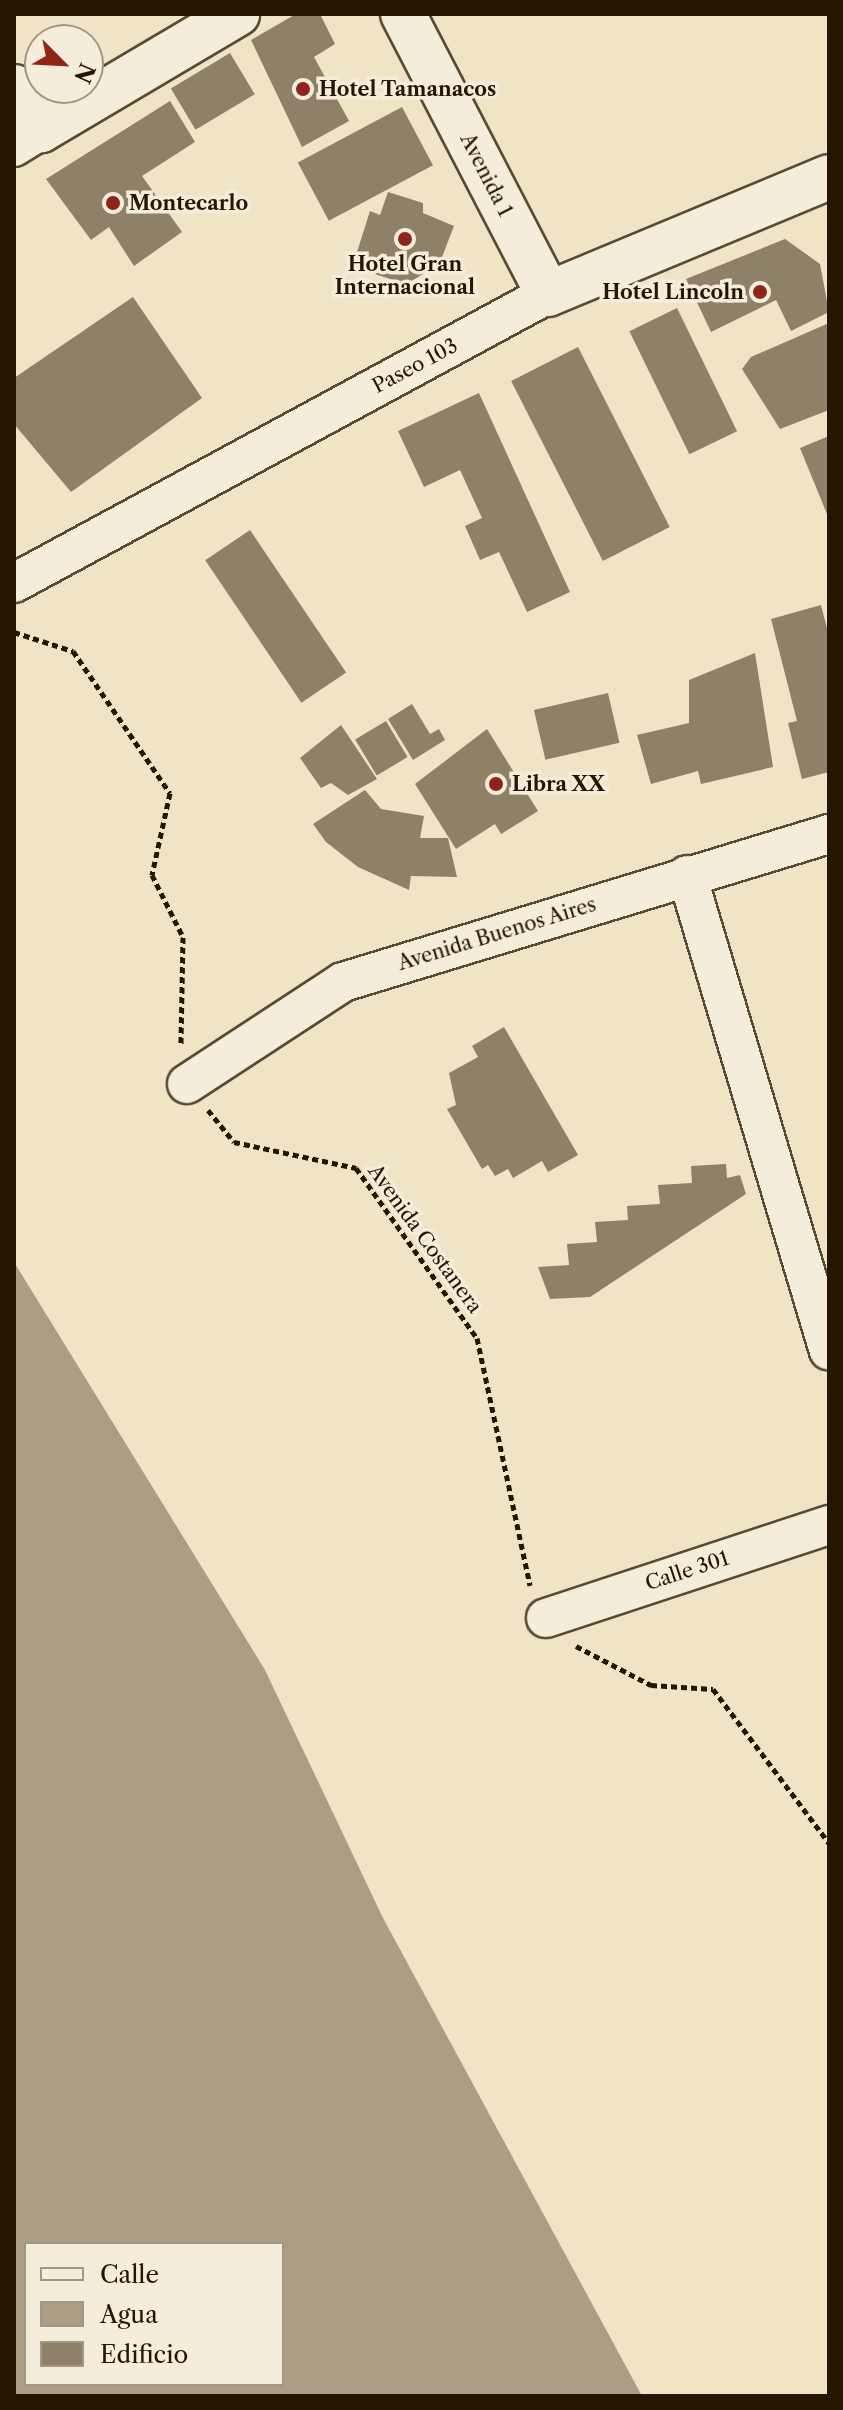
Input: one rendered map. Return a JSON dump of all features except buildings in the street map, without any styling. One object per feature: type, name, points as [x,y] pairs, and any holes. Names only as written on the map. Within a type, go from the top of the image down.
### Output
[{"type":"street","points":[[14,87],[27,138],[237,14]]},
{"type":"street","name":"Avenida 1","points":[[403,14],[548,294]]},
{"type":"street","name":"Paseo 103","points":[[14,583],[548,294],[829,177]]},
{"type":"street","name":"Avenida Buenos Aires","points":[[187,1084],[343,982],[829,834]]},
{"type":"street","points":[[687,875],[829,1350]]},
{"type":"street","name":"Calle 301","points":[[546,1618],[829,1525]]},
{"type":"path","points":[[14,632],[73,651],[170,793],[152,875],[183,937],[181,1068],[187,1084]]},
{"type":"path","name":"Avenida Costanera","points":[[187,1084],[234,1142],[356,1168],[477,1338],[481,1380],[500,1421],[525,1574],[546,1618],[591,1660],[651,1685],[713,1689],[829,1843]]},
{"type":"water","points":[[14,1262],[265,1670],[383,1918],[642,2396],[14,2396]]},
{"type":"place","name":"Hotel Tamanacos","points":[[303,89]]},
{"type":"place","name":"Montecarlo","points":[[113,203]]},
{"type":"place","name":"Hotel Gran Internacional","points":[[405,239]]},
{"type":"place","name":"Hotel Lincoln","points":[[760,292]]},
{"type":"place","name":"Libra XX","points":[[496,784]]}]
